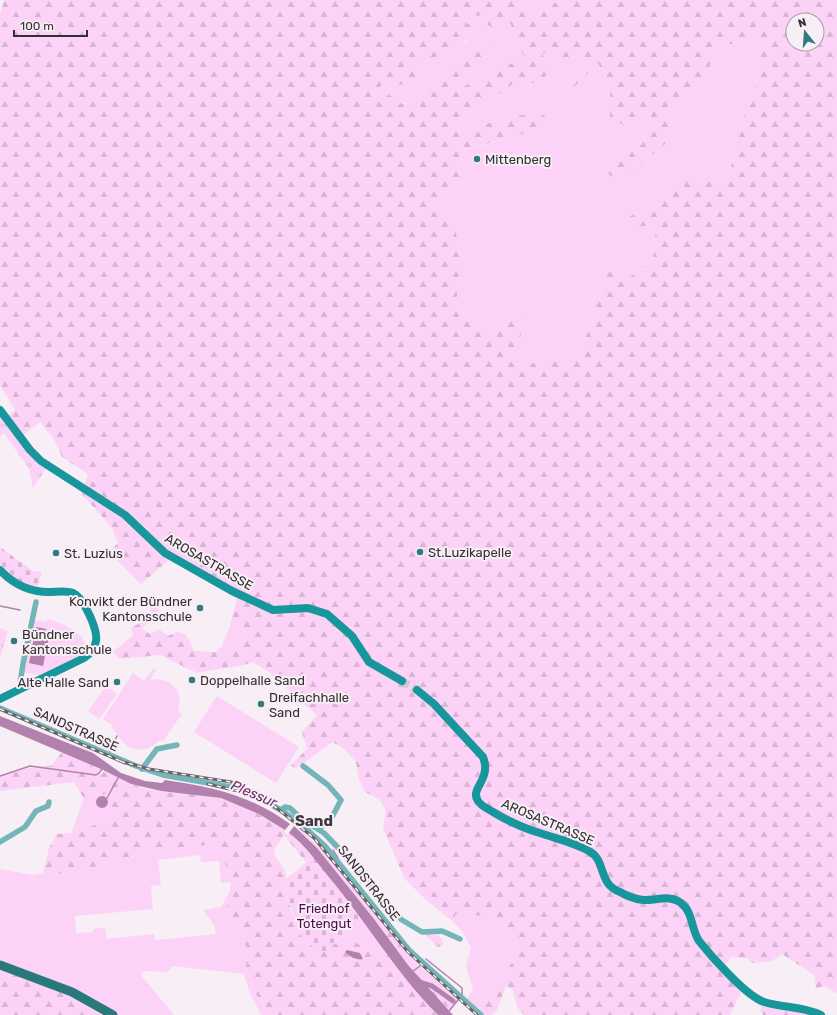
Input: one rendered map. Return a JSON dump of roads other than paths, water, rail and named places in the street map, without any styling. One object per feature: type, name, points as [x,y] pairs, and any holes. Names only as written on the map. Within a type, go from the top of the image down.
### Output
[{"type":"main road","name":"AROSASTRASSE","points":[[0,410],[30,450],[41,461],[125,515],[165,553],[272,610],[308,608],[327,614],[352,636],[369,662],[402,681]]},
{"type":"main road","points":[[0,570],[15,583],[26,588],[42,591],[68,592],[76,595],[83,603],[96,636],[95,646],[87,656],[0,699]]},
{"type":"main road","name":"AROSASTRASSE","points":[[417,690],[434,704],[482,754],[486,771],[475,795],[480,804],[502,817],[528,829],[589,851],[598,860],[606,884],[615,890],[642,900],[671,899],[684,905],[690,915],[694,933],[699,941],[752,996],[768,1003],[805,1009],[821,1015]]},
{"type":"main road","points":[[0,965],[72,992],[113,1015]]},
{"type":"street","points":[[20,690],[23,664],[36,602]]},
{"type":"street","name":"SANDSTRASSE","points":[[0,708],[142,768],[163,775],[231,787],[282,810],[300,823],[325,846],[409,950],[481,1015]]},
{"type":"street","points":[[142,768],[157,749],[177,745]]},
{"type":"street","points":[[303,766],[328,785],[341,800],[330,819],[319,829]]},
{"type":"street","points":[[0,842],[22,829],[34,812],[48,806],[49,802]]},
{"type":"street","points":[[282,810],[284,807],[289,807],[304,821],[319,829],[345,855],[380,899],[399,917],[425,933],[442,931],[460,939]]},
{"type":"waterway","points":[[0,606],[20,610]]},
{"type":"waterway","points":[[109,753],[117,736]]},
{"type":"waterway","points":[[0,776],[30,766],[96,775],[102,769]]},
{"type":"waterway","points":[[107,798],[118,778]]},
{"type":"waterway","points":[[333,850],[338,858]]},
{"type":"waterway","points":[[426,959],[462,988],[462,995]]},
{"type":"waterway","points":[[412,972],[420,966]]},
{"type":"waterway","points":[[416,981],[432,986],[453,1001]]},
{"type":"waterway","points":[[449,1011],[458,1000]]},
{"type":"tunnel","points":[[402,681],[417,690]]},
{"type":"railway","points":[[0,709],[125,763]]},
{"type":"railway","points":[[120,761],[149,769],[231,782],[258,793],[314,838],[408,952],[477,1015]]},
{"type":"railway","points":[[208,784],[238,791],[261,801]]},
{"type":"place","name":"Mittenberg","points":[[477,159]]},
{"type":"place","name":"St.Luzikapelle","points":[[420,552]]},
{"type":"place","name":"St. Luzius","points":[[56,553]]},
{"type":"place","name":"Konvikt der Bündner Kantonsschule","points":[[200,608]]},
{"type":"place","name":"Bündner Kantonsschule","points":[[14,641]]},
{"type":"place","name":"Doppelhalle Sand","points":[[192,680]]},
{"type":"place","name":"Alte Halle Sand","points":[[117,682]]},
{"type":"place","name":"Dreifachhalle Sand","points":[[261,704]]},
{"type":"district","name":"Sand","points":[[314,821]]},
{"type":"water label","name":"Plessur","points":[[254,794]]},
{"type":"park label","name":"Friedhof Totengut","points":[[324,916]]}]
